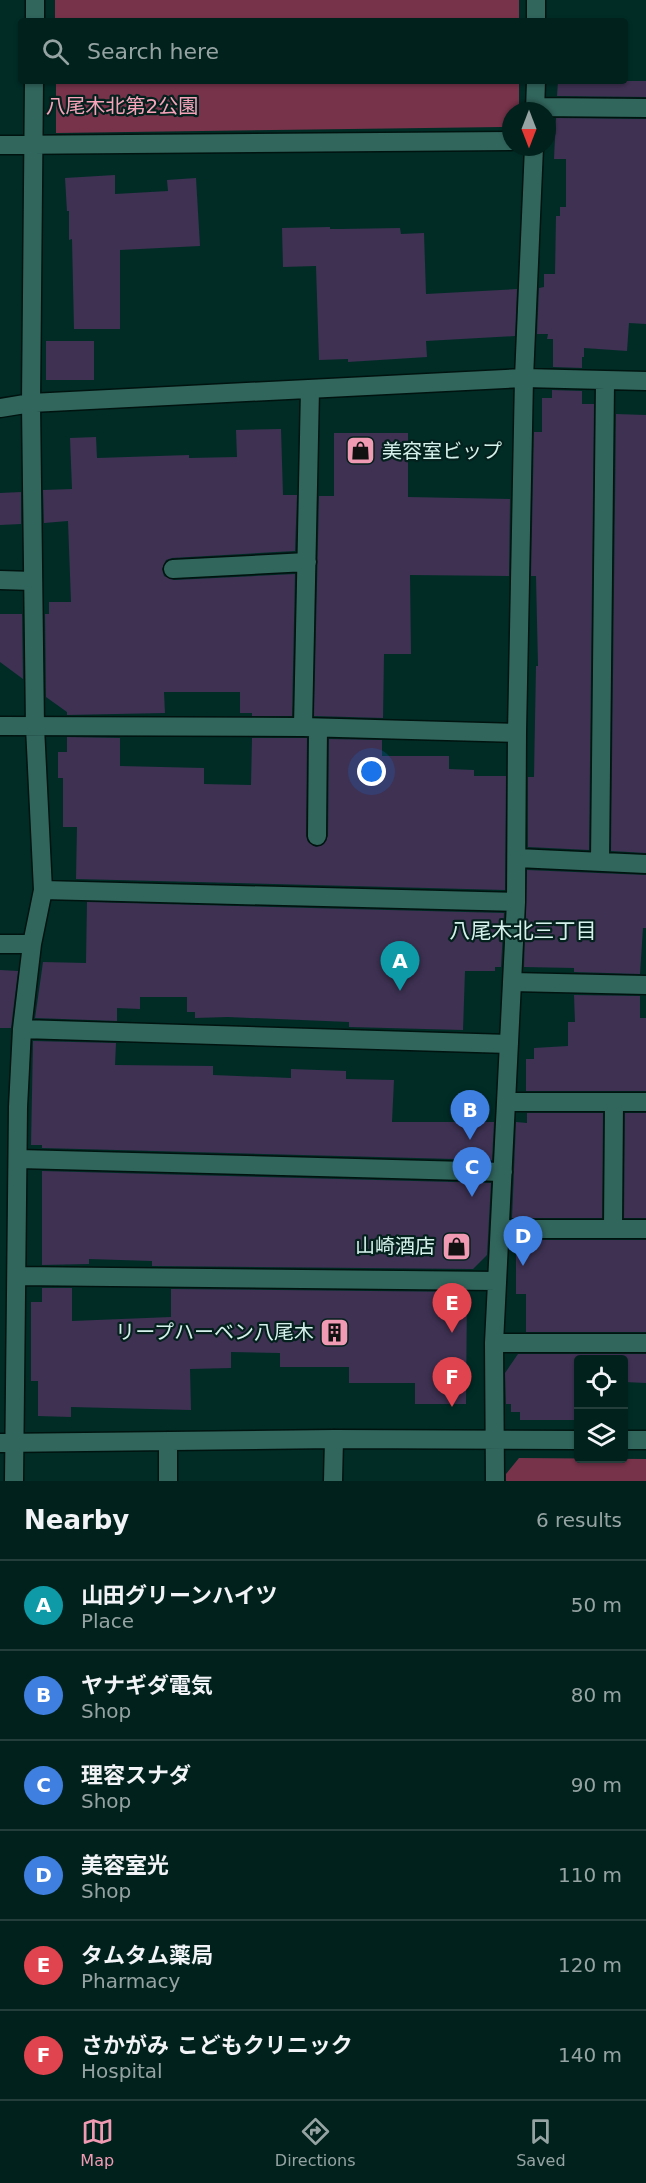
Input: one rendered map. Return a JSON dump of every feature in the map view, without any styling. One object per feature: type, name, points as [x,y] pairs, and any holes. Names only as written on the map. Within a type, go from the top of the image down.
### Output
[{"type":"street","points":[[35,0],[35,18]]},
{"type":"street","points":[[536,0],[536,18]]},
{"type":"street","points":[[14,1481],[8,1443],[17,1276],[18,1159],[9,1107],[42,890],[35,727],[30,403],[34,84]]},
{"type":"street","points":[[535,102],[536,84]]},
{"type":"street","points":[[556,109],[646,108]]},
{"type":"street","points":[[0,145],[502,141]]},
{"type":"street","points":[[495,1481],[494,1343],[516,902],[524,378],[534,156]]},
{"type":"street","points":[[0,408],[30,403],[524,378],[605,382],[646,381]]},
{"type":"street","points":[[600,862],[605,382]]},
{"type":"street","points":[[310,389],[307,562],[310,728],[317,836]]},
{"type":"street","points":[[173,569],[307,562]]},
{"type":"street","points":[[0,580],[33,581]]},
{"type":"street","points":[[0,726],[310,728],[517,733]]},
{"type":"street","points":[[517,858],[646,864]]},
{"type":"street","points":[[42,890],[516,902]]},
{"type":"street","points":[[0,944],[32,944]]},
{"type":"street","points":[[512,982],[646,985]]},
{"type":"street","points":[[22,1029],[509,1044]]},
{"type":"street","points":[[506,1102],[646,1102]]},
{"type":"street","points":[[614,1102],[614,1229]]},
{"type":"street","points":[[18,1159],[503,1172]]},
{"type":"street","points":[[500,1229],[646,1229]]},
{"type":"street","points":[[17,1276],[497,1281]]},
{"type":"street","points":[[494,1343],[646,1343]]},
{"type":"street","points":[[8,1443],[334,1439],[574,1440]]},
{"type":"street","points":[[333,1481],[334,1439]]},
{"type":"street","points":[[628,1440],[646,1440]]},
{"type":"street","points":[[168,1441],[168,1481]]},
{"type":"green space","points":[[55,0],[519,0],[519,18],[55,18]]},
{"type":"green space","name":"八尾木北第2公園","points":[[56,84],[519,84],[519,102],[502,102],[502,127],[56,133]]},
{"type":"green space","points":[[519,1458],[574,1458],[574,1463],[628,1463],[628,1459],[646,1459],[646,1481],[506,1481],[506,1474]]},
{"type":"building","points":[[628,81],[646,81],[646,97],[557,96],[558,84],[628,84]]},
{"type":"building","points":[[556,118],[646,119],[646,324],[629,323],[627,351],[584,348],[582,368],[553,367],[553,339],[547,339],[548,334],[537,334],[539,288],[544,287],[544,274],[555,274],[556,216],[560,216],[560,207],[566,207],[566,159],[554,159],[556,156]]},
{"type":"building","points":[[115,175],[115,194],[168,191],[167,180],[196,178],[200,246],[120,250],[120,329],[74,329],[72,239],[69,240],[69,211],[67,211],[65,178]]},
{"type":"building","points":[[330,227],[330,229],[400,228],[401,234],[424,233],[426,294],[517,289],[515,336],[426,341],[427,357],[348,362],[348,359],[319,360],[316,266],[283,267],[282,228]]},
{"type":"building","points":[[46,341],[94,341],[94,380],[46,380]]},
{"type":"building","points":[[552,390],[582,391],[582,404],[594,404],[589,850],[528,847],[528,777],[534,777],[536,666],[538,666],[536,576],[531,576],[534,432],[542,432],[542,398],[552,398]]},
{"type":"building","points":[[616,414],[646,415],[646,853],[611,851]]},
{"type":"building","points":[[281,429],[283,495],[297,495],[295,551],[172,558],[166,560],[162,569],[164,576],[174,580],[295,574],[292,716],[252,716],[252,713],[240,713],[240,692],[164,692],[165,713],[67,715],[67,712],[46,697],[45,614],[49,614],[49,602],[71,602],[68,521],[44,523],[43,490],[72,489],[70,438],[96,437],[97,458],[189,455],[189,458],[237,457],[236,430]]},
{"type":"building","points":[[334,433],[408,433],[408,497],[510,499],[509,576],[410,575],[411,654],[384,654],[383,718],[314,716],[319,496],[334,496]]},
{"type":"building","points":[[21,492],[21,524],[0,525],[0,493]]},
{"type":"building","points":[[0,614],[22,614],[23,679],[0,662]]},
{"type":"building","points":[[67,737],[120,738],[120,766],[204,768],[204,784],[251,785],[252,738],[307,738],[306,836],[308,842],[316,847],[323,845],[328,836],[329,739],[382,740],[382,756],[449,756],[449,769],[474,770],[474,776],[506,776],[505,890],[76,879],[77,827],[63,827],[63,778],[58,778],[58,752],[67,752]]},
{"type":"building","points":[[527,870],[646,875],[646,928],[643,928],[640,974],[574,972],[574,968],[524,967]]},
{"type":"building","points":[[87,902],[504,913],[501,967],[495,967],[495,971],[465,971],[463,1030],[349,1027],[349,1022],[228,1017],[195,1018],[195,1012],[187,1012],[187,997],[140,997],[140,1009],[117,1008],[117,1021],[35,1018],[43,962],[86,963]]},
{"type":"building","points":[[0,970],[18,971],[11,1028],[0,1028]]},
{"type":"building","points":[[574,995],[640,996],[640,1018],[646,1018],[646,1091],[526,1091],[526,1059],[534,1059],[534,1048],[568,1046],[568,1022],[575,1022]]},
{"type":"building","points":[[33,1041],[116,1043],[115,1065],[213,1066],[213,1075],[291,1078],[291,1069],[346,1071],[346,1079],[394,1080],[392,1122],[494,1122],[492,1160],[42,1148],[42,1145],[31,1145]]},
{"type":"building","points":[[527,1113],[603,1113],[602,1218],[512,1218],[516,1122],[527,1123]]},
{"type":"building","points":[[625,1113],[646,1113],[646,1218],[624,1218]]},
{"type":"building","points":[[42,1171],[491,1183],[487,1255],[473,1269],[152,1266],[152,1261],[89,1259],[89,1264],[42,1265]]},
{"type":"building","points":[[516,1240],[646,1240],[646,1332],[526,1332],[526,1294],[516,1294]]},
{"type":"building","points":[[42,1288],[72,1288],[72,1321],[171,1317],[171,1289],[467,1292],[466,1404],[415,1404],[415,1383],[349,1383],[349,1367],[280,1367],[280,1353],[231,1352],[231,1368],[190,1369],[191,1410],[71,1407],[71,1417],[38,1416],[38,1381],[31,1381],[31,1302],[42,1302]]},
{"type":"building","points":[[518,1354],[646,1354],[646,1383],[628,1382],[628,1355],[574,1355],[574,1420],[520,1420],[520,1412],[511,1412],[511,1404],[506,1404],[505,1373]]},
{"type":"place","name":"美容室ビップ","points":[[361,451]]},
{"type":"place","name":"山田グリーンハイツ","points":[[400,991]]},
{"type":"place","name":"ヤナギダ電気","points":[[470,1140]]},
{"type":"place","name":"理容スナダ","points":[[472,1197]]},
{"type":"place","name":"山崎酒店","points":[[456,1246]]},
{"type":"place","name":"美容室光","points":[[523,1266]]},
{"type":"place","name":"リープハーベン八尾木","points":[[335,1332]]},
{"type":"place","name":"タムタム薬局","points":[[452,1333]]},
{"type":"place","name":"さかがみ こどもクリニック","points":[[452,1407]]},
{"type":"district","name":"八尾木北三丁目","points":[[523,931]]}]
